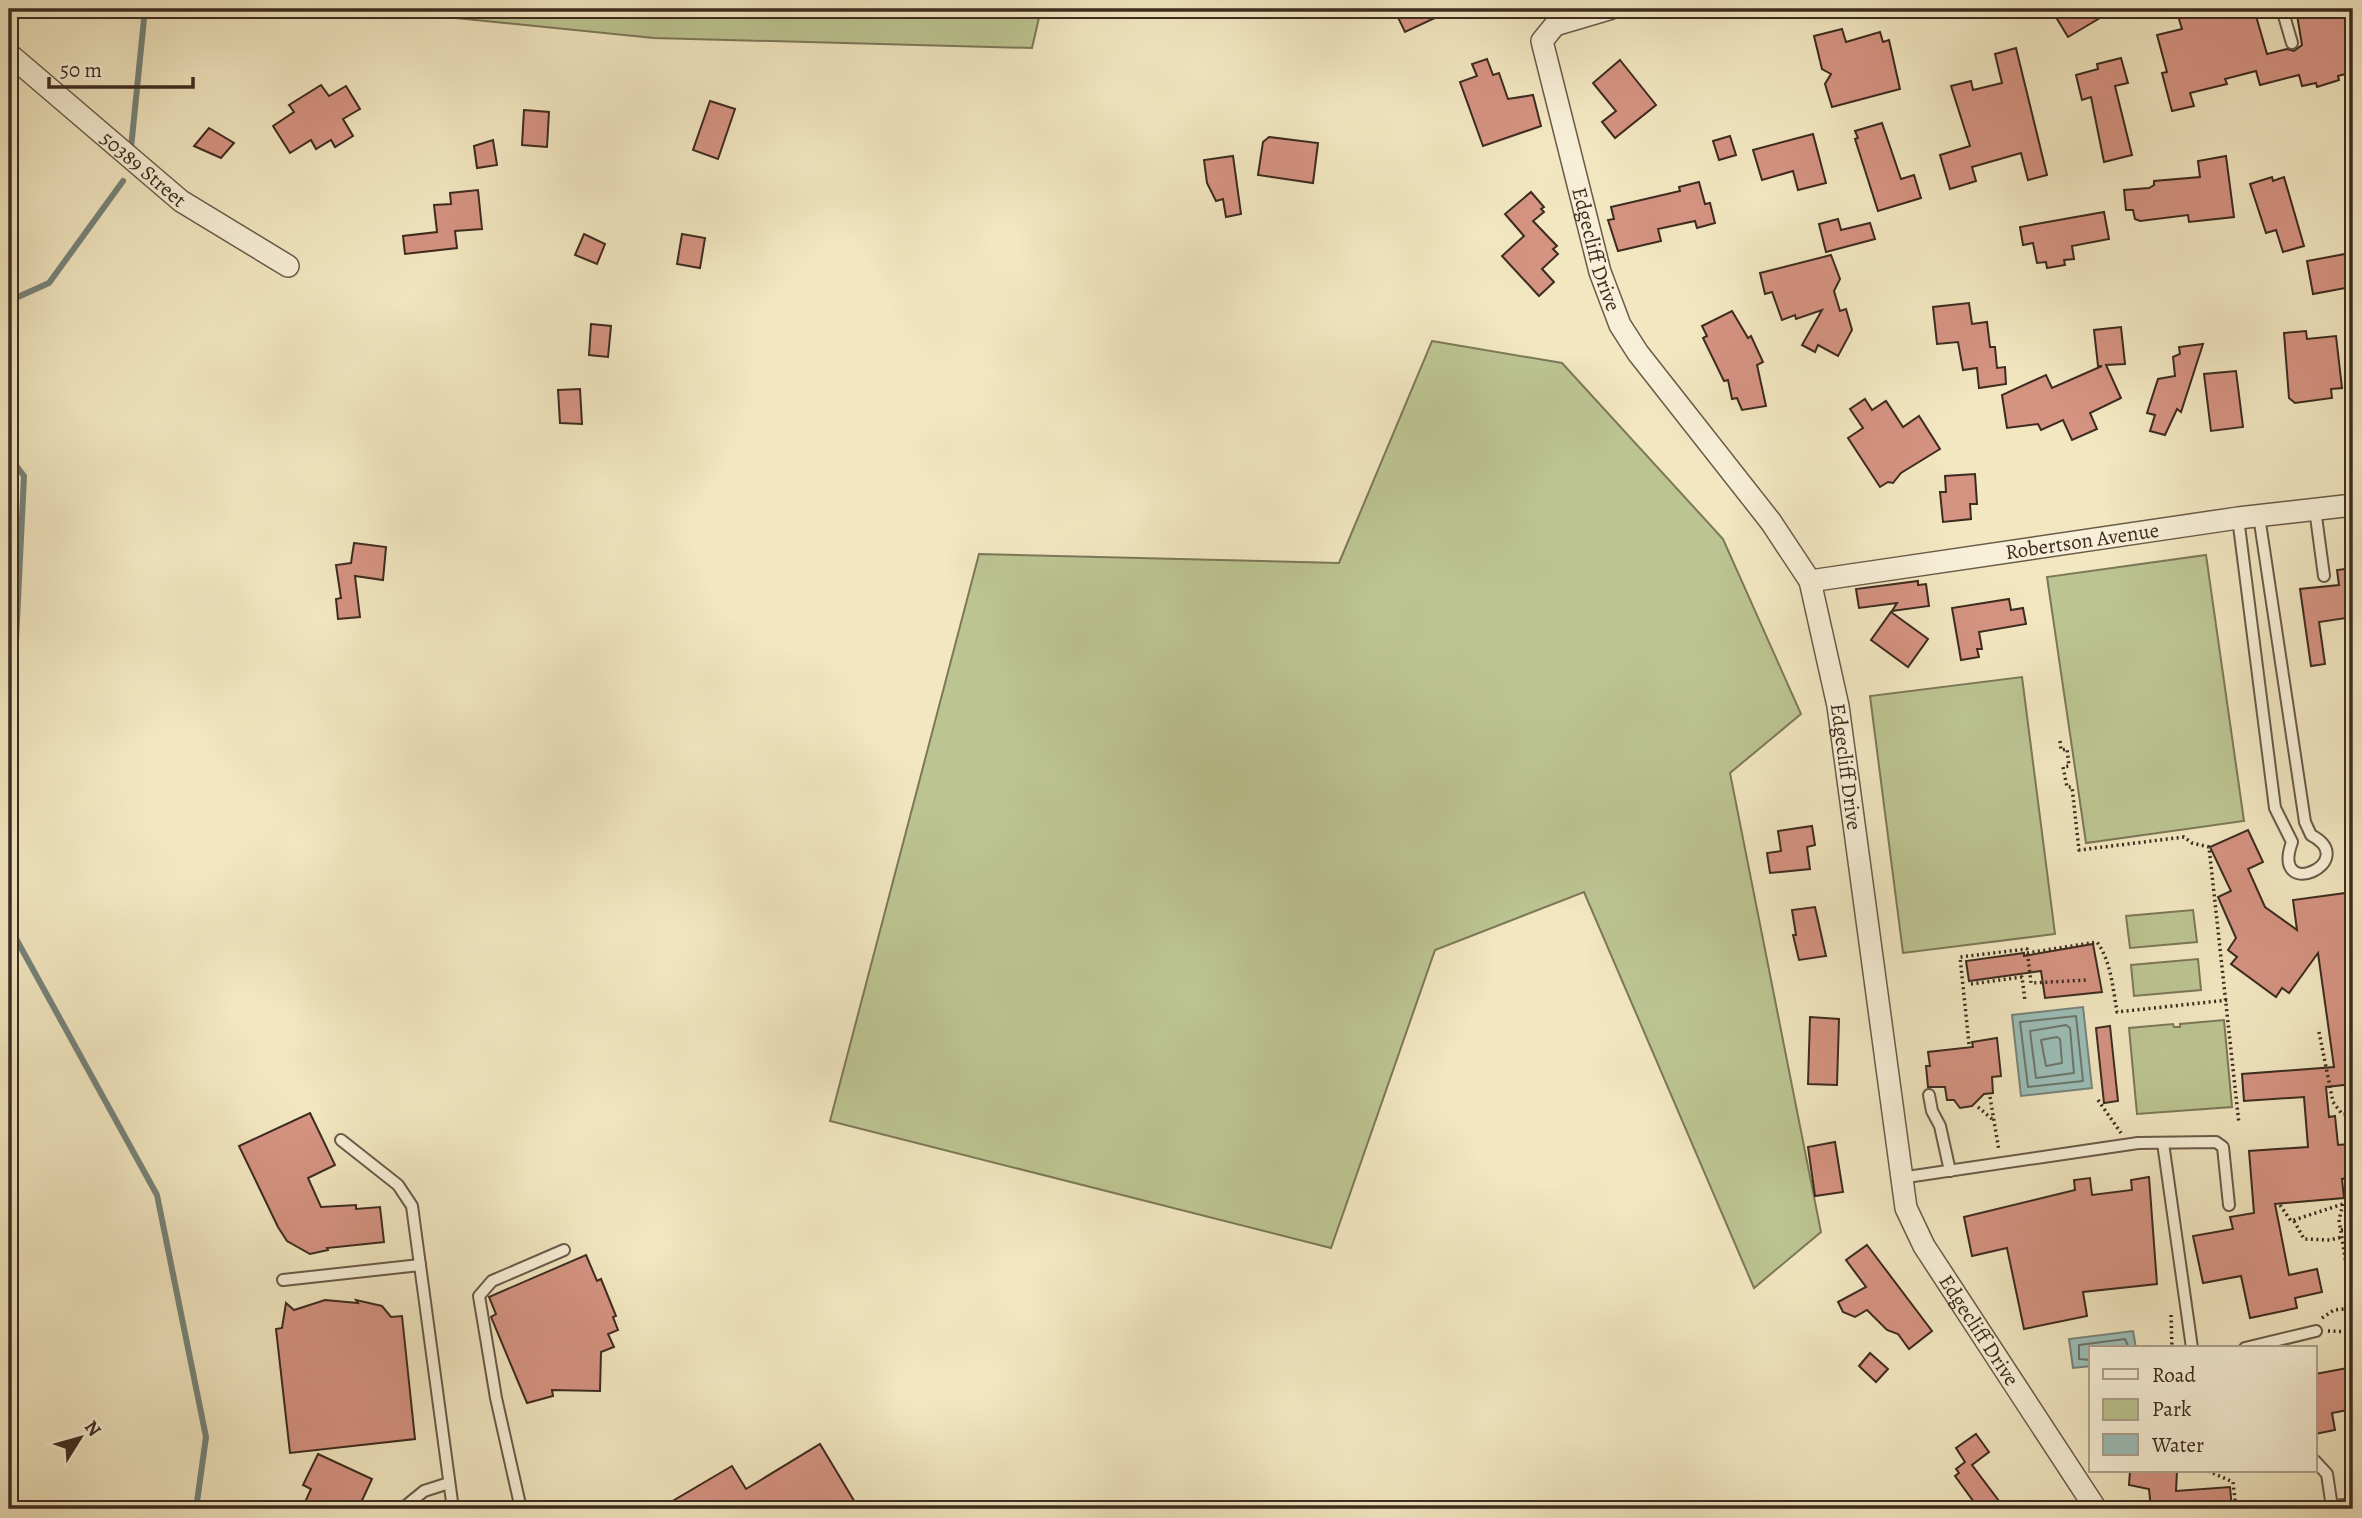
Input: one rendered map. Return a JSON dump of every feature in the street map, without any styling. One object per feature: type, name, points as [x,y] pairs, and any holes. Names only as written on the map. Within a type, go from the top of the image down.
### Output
[{"type":"street","name":"Edgecliff Drive","points":[[1609,9],[1555,25],[1542,41],[1600,272],[1620,324],[1637,353],[1771,522],[1810,581],[1838,706],[1906,1208],[1924,1246],[2096,1509]]},
{"type":"street","name":"50389 Street","points":[[9,54],[181,201],[288,266]]},
{"type":"street","name":"Robertson Avenue","points":[[1810,581],[2248,517],[2353,505]]},
{"type":"lane","points":[[2282,9],[2292,43]]},
{"type":"lane","points":[[2315,509],[2324,576]]},
{"type":"lane","points":[[2248,517],[2305,822],[2311,835],[2321,839],[2328,849],[2328,861],[2321,870],[2311,875],[2300,873],[2291,866],[2287,855],[2292,842],[2275,808],[2248,517]]},
{"type":"lane","points":[[1929,1095],[1932,1111],[1940,1126],[1950,1171]]},
{"type":"lane","points":[[341,1140],[405,1194],[416,1226],[453,1509]]},
{"type":"lane","points":[[1900,1178],[2138,1143],[2216,1142],[2222,1145],[2229,1205]]},
{"type":"lane","points":[[2163,1143],[2192,1346]]},
{"type":"lane","points":[[521,1509],[496,1398],[480,1296],[492,1281],[564,1250]]},
{"type":"lane","points":[[283,1280],[420,1265]]},
{"type":"lane","points":[[2252,1346],[2317,1326]]},
{"type":"lane","points":[[2316,1462],[2327,1474],[2332,1507]]},
{"type":"lane","points":[[402,1509],[424,1491],[449,1483]]},
{"type":"lane","points":[[2309,1509],[2353,1504]]},
{"type":"path","points":[[2060,741],[2061,750],[2067,749],[2069,766],[2063,767],[2067,787],[2072,787],[2080,850],[2184,837],[2192,843],[2208,846],[2228,1000],[2239,1124]]},
{"type":"path","points":[[2027,953],[2097,942],[2106,962],[2117,1012],[2228,1000]]},
{"type":"path","points":[[1969,1044],[1960,957],[2026,949],[2031,983],[2088,980]]},
{"type":"path","points":[[1970,984],[2030,976]]},
{"type":"path","points":[[2022,977],[2025,1001]]},
{"type":"path","points":[[2319,1032],[2333,1102],[2342,1114],[2352,1114],[2353,1125]]},
{"type":"path","points":[[1990,1097],[2001,1163]]},
{"type":"path","points":[[2098,1100],[2122,1135]]},
{"type":"path","points":[[1978,1107],[1994,1120]]},
{"type":"path","points":[[2294,1221],[2343,1204],[2353,1196]]},
{"type":"path","points":[[2317,1326],[2334,1310],[2353,1307],[2339,1220],[2343,1204]]},
{"type":"path","points":[[2280,1205],[2291,1221],[2294,1221],[2304,1239],[2330,1240],[2342,1237]]},
{"type":"path","points":[[2341,1230],[2353,1228]]},
{"type":"path","points":[[2171,1308],[2172,1346]]},
{"type":"path","points":[[2317,1326],[2353,1332]]},
{"type":"path","points":[[2210,1472],[2233,1482],[2236,1509]]},
{"type":"green space","points":[[366,9],[1041,9],[1032,48],[654,38]]},
{"type":"green space","points":[[1432,341],[1562,363],[1723,539],[1801,714],[1730,773],[1821,1232],[1754,1288],[1584,892],[1435,950],[1331,1248],[830,1121],[979,554],[1339,563]]},
{"type":"green space","points":[[2206,555],[2244,821],[2086,843],[2047,577]]},
{"type":"green space","points":[[2022,677],[2055,934],[1903,953],[1870,696]]},
{"type":"green space","points":[[2193,910],[2197,942],[2130,948],[2126,916]]},
{"type":"green space","points":[[2198,959],[2201,990],[2134,996],[2131,965]]},
{"type":"green space","points":[[2224,1020],[2232,1107],[2137,1114],[2129,1028],[2173,1024],[2174,1027],[2180,1027],[2180,1024]]},
{"type":"water","points":[[2083,1007],[2092,1088],[2021,1096],[2012,1015]]},
{"type":"water","points":[[2133,1331],[2136,1346],[2089,1346],[2089,1366],[2073,1368],[2069,1339]]},
{"type":"building","points":[[1394,9],[1454,9],[1405,32]]},
{"type":"building","points":[[2051,9],[2115,9],[2068,37]]},
{"type":"building","points":[[2176,9],[2254,9],[2267,54],[2287,49],[2294,51],[2302,45],[2296,9],[2353,9],[2353,72],[2317,87],[2316,83],[2302,86],[2299,75],[2260,85],[2256,71],[2225,79],[2227,84],[2190,93],[2194,106],[2172,111],[2162,73],[2167,72],[2157,35],[2182,29]]},
{"type":"building","points":[[1842,29],[1846,42],[1880,32],[1883,42],[1889,40],[1900,89],[1832,107],[1825,84],[1831,74],[1822,69],[1814,36]]},
{"type":"building","points":[[2016,48],[2047,175],[2028,180],[2021,153],[1972,167],[1976,181],[1950,189],[1940,155],[1970,146],[1951,86],[1971,81],[1973,90],[2002,83],[1995,54]]},
{"type":"building","points":[[2121,58],[2128,83],[2115,86],[2132,155],[2104,162],[2091,97],[2082,100],[2076,75],[2098,69],[2097,64]]},
{"type":"building","points":[[1487,59],[1493,75],[1499,73],[1508,99],[1533,95],[1541,126],[1483,146],[1460,82],[1477,76],[1472,64]]},
{"type":"building","points":[[1620,60],[1656,105],[1615,138],[1602,122],[1616,111],[1593,83]]},
{"type":"building","points":[[321,85],[329,96],[346,86],[360,109],[343,119],[353,136],[335,147],[331,140],[316,149],[311,140],[290,153],[273,126],[294,112],[289,105]]},
{"type":"building","points":[[710,101],[735,109],[718,159],[693,150]]},
{"type":"building","points":[[524,110],[549,112],[547,147],[522,145]]},
{"type":"building","points":[[1882,123],[1901,179],[1914,175],[1921,198],[1878,211],[1855,139],[1858,138],[1855,131]]},
{"type":"building","points":[[209,128],[234,143],[221,158],[194,146]]},
{"type":"building","points":[[1813,134],[1826,183],[1798,190],[1793,171],[1762,180],[1753,150]]},
{"type":"building","points":[[1730,136],[1736,155],[1719,160],[1713,141]]},
{"type":"building","points":[[1269,137],[1318,143],[1313,183],[1258,175],[1263,142]]},
{"type":"building","points":[[493,140],[497,165],[477,168],[474,146]]},
{"type":"building","points":[[1233,156],[1241,214],[1226,217],[1223,199],[1216,201],[1207,183],[1204,160]]},
{"type":"building","points":[[2226,156],[2234,217],[2189,222],[2188,215],[2140,221],[2135,219],[2133,210],[2126,210],[2124,190],[2149,188],[2154,185],[2154,181],[2200,177],[2198,161]]},
{"type":"building","points":[[2272,177],[2273,181],[2284,177],[2304,246],[2283,252],[2276,230],[2266,233],[2250,184]]},
{"type":"building","points":[[1699,182],[1705,204],[1710,203],[1715,223],[1697,228],[1695,221],[1658,229],[1661,241],[1618,251],[1608,220],[1614,219],[1611,207],[1680,191],[1679,187]]},
{"type":"building","points":[[478,190],[482,229],[455,231],[457,248],[405,254],[403,236],[437,232],[434,205],[451,204],[450,193]]},
{"type":"building","points":[[1531,192],[1544,207],[1541,209],[1544,212],[1533,221],[1557,246],[1553,249],[1558,254],[1542,269],[1554,282],[1539,296],[1502,256],[1524,236],[1505,214]]},
{"type":"building","points":[[2104,212],[2109,239],[2072,246],[2074,259],[2064,260],[2065,265],[2047,268],[2046,262],[2037,263],[2033,243],[2023,245],[2020,227]]},
{"type":"building","points":[[1838,219],[1841,230],[1870,223],[1875,239],[1826,252],[1819,224]]},
{"type":"building","points":[[584,234],[605,244],[597,264],[575,255]]},
{"type":"building","points":[[682,234],[705,238],[700,268],[677,264]]},
{"type":"building","points":[[2345,254],[2351,287],[2313,294],[2307,261]]},
{"type":"building","points":[[1831,255],[1840,279],[1834,291],[1840,311],[1846,309],[1852,330],[1838,356],[1818,345],[1815,352],[1802,345],[1822,310],[1796,319],[1795,315],[1782,320],[1772,292],[1765,294],[1760,273]]},
{"type":"building","points":[[1969,303],[1972,324],[1987,322],[1990,347],[1995,347],[1997,368],[2005,367],[2006,384],[1979,388],[1977,368],[1963,370],[1958,342],[1937,344],[1933,307]]},
{"type":"building","points":[[1732,311],[1748,338],[1751,336],[1763,362],[1757,365],[1766,406],[1742,410],[1737,398],[1732,399],[1728,380],[1724,381],[1703,338],[1707,336],[1702,326]]},
{"type":"building","points":[[591,324],[611,326],[608,357],[589,355]]},
{"type":"building","points":[[2121,327],[2125,364],[2106,365],[2121,398],[2090,413],[2097,429],[2072,440],[2063,420],[2041,430],[2038,424],[2007,428],[2002,395],[2046,375],[2052,388],[2102,366],[2098,366],[2094,330]]},
{"type":"building","points":[[2306,331],[2307,339],[2336,336],[2342,388],[2331,389],[2332,398],[2295,403],[2289,398],[2284,333]]},
{"type":"building","points":[[2203,344],[2181,412],[2177,409],[2165,435],[2150,431],[2155,415],[2147,413],[2158,379],[2175,376],[2173,357],[2180,354],[2179,347]]},
{"type":"building","points":[[2236,371],[2243,427],[2211,431],[2204,374]]},
{"type":"building","points":[[580,389],[582,424],[560,423],[558,390]]},
{"type":"building","points":[[1865,399],[1872,410],[1886,401],[1903,427],[1919,416],[1940,449],[1901,473],[1893,483],[1888,482],[1880,487],[1848,438],[1863,428],[1850,409]]},
{"type":"building","points":[[1975,474],[1977,504],[1970,504],[1971,519],[1943,522],[1940,492],[1946,492],[1945,476]]},
{"type":"building","points":[[354,543],[386,547],[383,580],[355,576],[360,617],[338,619],[336,599],[341,598],[336,565],[351,563]]},
{"type":"building","points":[[2353,568],[2353,617],[2319,622],[2325,664],[2311,666],[2300,589],[2339,585],[2337,570]]},
{"type":"building","points":[[1918,581],[1918,585],[1926,584],[1929,606],[1892,611],[1897,603],[1859,608],[1856,589]]},
{"type":"building","points":[[2009,599],[2011,610],[2023,608],[2026,624],[1979,632],[1982,649],[1977,649],[1979,657],[1961,660],[1952,608]]},
{"type":"building","points":[[1891,612],[1928,639],[1908,667],[1871,640]]},
{"type":"building","points":[[1812,826],[1815,845],[1807,847],[1810,869],[1770,873],[1767,853],[1781,851],[1778,831]]},
{"type":"building","points":[[2248,830],[2263,862],[2248,869],[2265,907],[2297,930],[2293,900],[2353,892],[2353,1084],[2326,1087],[2329,1117],[2335,1116],[2338,1145],[2348,1144],[2351,1178],[2342,1179],[2344,1198],[2275,1204],[2289,1275],[2317,1269],[2322,1292],[2295,1298],[2297,1308],[2250,1318],[2241,1276],[2203,1283],[2193,1236],[2233,1229],[2230,1217],[2254,1213],[2249,1151],[2308,1147],[2304,1097],[2244,1101],[2242,1074],[2334,1067],[2318,953],[2289,993],[2282,988],[2276,997],[2231,964],[2237,957],[2228,950],[2236,938],[2218,897],[2231,891],[2210,847]]},
{"type":"building","points":[[1815,907],[1826,956],[1799,960],[1793,935],[1796,935],[1792,910]]},
{"type":"building","points":[[2093,944],[2102,992],[2045,998],[2041,971],[1969,981],[1966,961],[2024,953],[2024,956]]},
{"type":"building","points":[[1810,1017],[1839,1019],[1837,1085],[1808,1084]]},
{"type":"building","points":[[2110,1026],[2118,1101],[2104,1103],[2096,1028]]},
{"type":"building","points":[[1997,1038],[2001,1076],[1992,1077],[1993,1093],[1984,1094],[1972,1106],[1960,1108],[1954,1100],[1947,1100],[1945,1087],[1928,1087],[1928,1052],[1973,1047],[1972,1042]]},
{"type":"building","points":[[310,1113],[335,1165],[308,1178],[321,1207],[380,1207],[384,1242],[327,1248],[328,1250],[310,1254],[287,1241],[278,1227],[239,1146]]},
{"type":"building","points":[[1835,1142],[1843,1192],[1815,1196],[1808,1147]]},
{"type":"building","points":[[2149,1177],[2157,1284],[2083,1292],[2087,1316],[2024,1329],[2007,1248],[1972,1256],[1964,1217],[2075,1190],[2074,1180],[2090,1178],[2092,1195],[2132,1190],[2131,1180]]},
{"type":"building","points":[[1867,1245],[1932,1331],[1909,1349],[1898,1334],[1887,1330],[1867,1310],[1855,1317],[1843,1312],[1838,1302],[1866,1287],[1846,1260]]},
{"type":"building","points":[[586,1255],[597,1281],[601,1279],[616,1316],[613,1317],[618,1330],[608,1334],[614,1347],[601,1352],[600,1391],[552,1390],[553,1396],[527,1403],[491,1317],[496,1314],[489,1297]]},
{"type":"building","points":[[325,1300],[358,1303],[356,1300],[382,1306],[391,1317],[402,1316],[415,1439],[290,1453],[276,1329],[282,1328],[286,1303],[294,1310]]},
{"type":"building","points":[[1870,1353],[1888,1369],[1876,1382],[1859,1366]]},
{"type":"building","points":[[2353,1367],[2353,1409],[2332,1413],[2335,1430],[2316,1434],[2316,1374]]},
{"type":"building","points":[[1976,1434],[1989,1452],[1972,1465],[2005,1509],[1979,1509],[1955,1476],[1959,1473],[1956,1469],[1965,1462],[1956,1448]]},
{"type":"building","points":[[820,1444],[859,1509],[659,1509],[732,1466],[746,1489]]},
{"type":"building","points":[[318,1454],[372,1479],[358,1509],[302,1509],[311,1489],[303,1485]]},
{"type":"building","points":[[2130,1472],[2177,1472],[2176,1491],[2230,1487],[2232,1509],[2151,1509],[2149,1489],[2129,1485]]},
{"type":"waterway","points":[[131,148],[145,9]]},
{"type":"waterway","points":[[9,301],[49,283],[123,181]]},
{"type":"waterway","points":[[9,456],[24,476],[9,785]]},
{"type":"waterway","points":[[9,926],[157,1195],[206,1437],[196,1509]]}]
